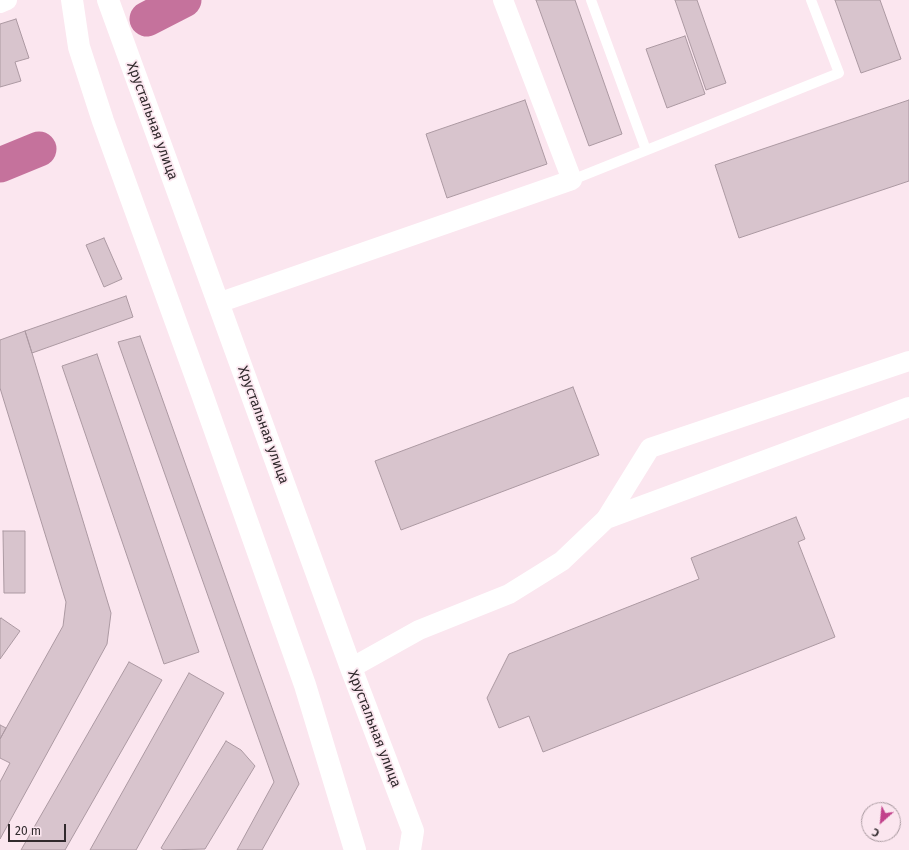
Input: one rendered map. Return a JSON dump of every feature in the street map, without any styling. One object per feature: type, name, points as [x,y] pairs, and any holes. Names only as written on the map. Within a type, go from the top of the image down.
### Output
[{"type":"street","points":[[0,3],[7,0]]},
{"type":"street","points":[[72,0],[79,47],[305,685],[355,850]]},
{"type":"street","name":"Хрустальная улица","points":[[108,0],[351,668],[413,831],[410,850]]},
{"type":"street","points":[[218,303],[572,180],[504,0]]},
{"type":"street","points":[[351,668],[420,630],[509,594],[562,561],[606,519],[650,448],[909,360]]},
{"type":"street","points":[[606,519],[909,407]]},
{"type":"lane","points":[[591,0],[646,150]]},
{"type":"lane","points":[[572,180],[839,73],[811,0]]},
{"type":"building","points":[[536,0],[575,0],[622,134],[589,146]]},
{"type":"building","points":[[675,0],[697,0],[726,83],[706,90]]},
{"type":"building","points":[[835,0],[880,0],[901,59],[861,73]]},
{"type":"building","points":[[16,19],[29,58],[15,62],[21,81],[0,87],[0,24]]},
{"type":"building","points":[[685,36],[705,94],[667,108],[646,49]]},
{"type":"building","points":[[525,100],[547,164],[447,198],[426,134]]},
{"type":"building","points":[[909,100],[909,181],[739,238],[715,165]]},
{"type":"building","points":[[104,238],[122,279],[104,287],[86,245]]},
{"type":"building","points":[[126,296],[133,317],[32,353],[25,331]]},
{"type":"building","points":[[25,331],[111,613],[107,644],[0,839],[0,782],[10,763],[0,758],[0,739],[63,626],[66,602],[0,388],[0,340]]},
{"type":"building","points":[[140,336],[299,784],[262,850],[237,850],[274,782],[118,342]]},
{"type":"building","points":[[97,354],[199,652],[164,664],[62,366]]},
{"type":"building","points":[[573,387],[599,455],[401,530],[375,461]]},
{"type":"building","points":[[796,517],[805,539],[798,542],[835,637],[543,752],[529,716],[499,728],[487,698],[509,654],[699,579],[691,558]]},
{"type":"building","points":[[3,531],[25,531],[25,593],[4,593]]},
{"type":"building","points":[[1,618],[20,631],[0,659],[0,619]]},
{"type":"building","points":[[129,662],[162,680],[65,850],[21,850]]},
{"type":"building","points":[[189,673],[224,693],[136,850],[90,850]]},
{"type":"building","points":[[0,725],[6,728],[0,739]]},
{"type":"building","points":[[226,741],[241,750],[255,766],[205,849],[164,850],[161,848]]},
{"type":"waterway","points":[[147,19],[184,0]]},
{"type":"waterway","points":[[0,165],[39,149]]}]
